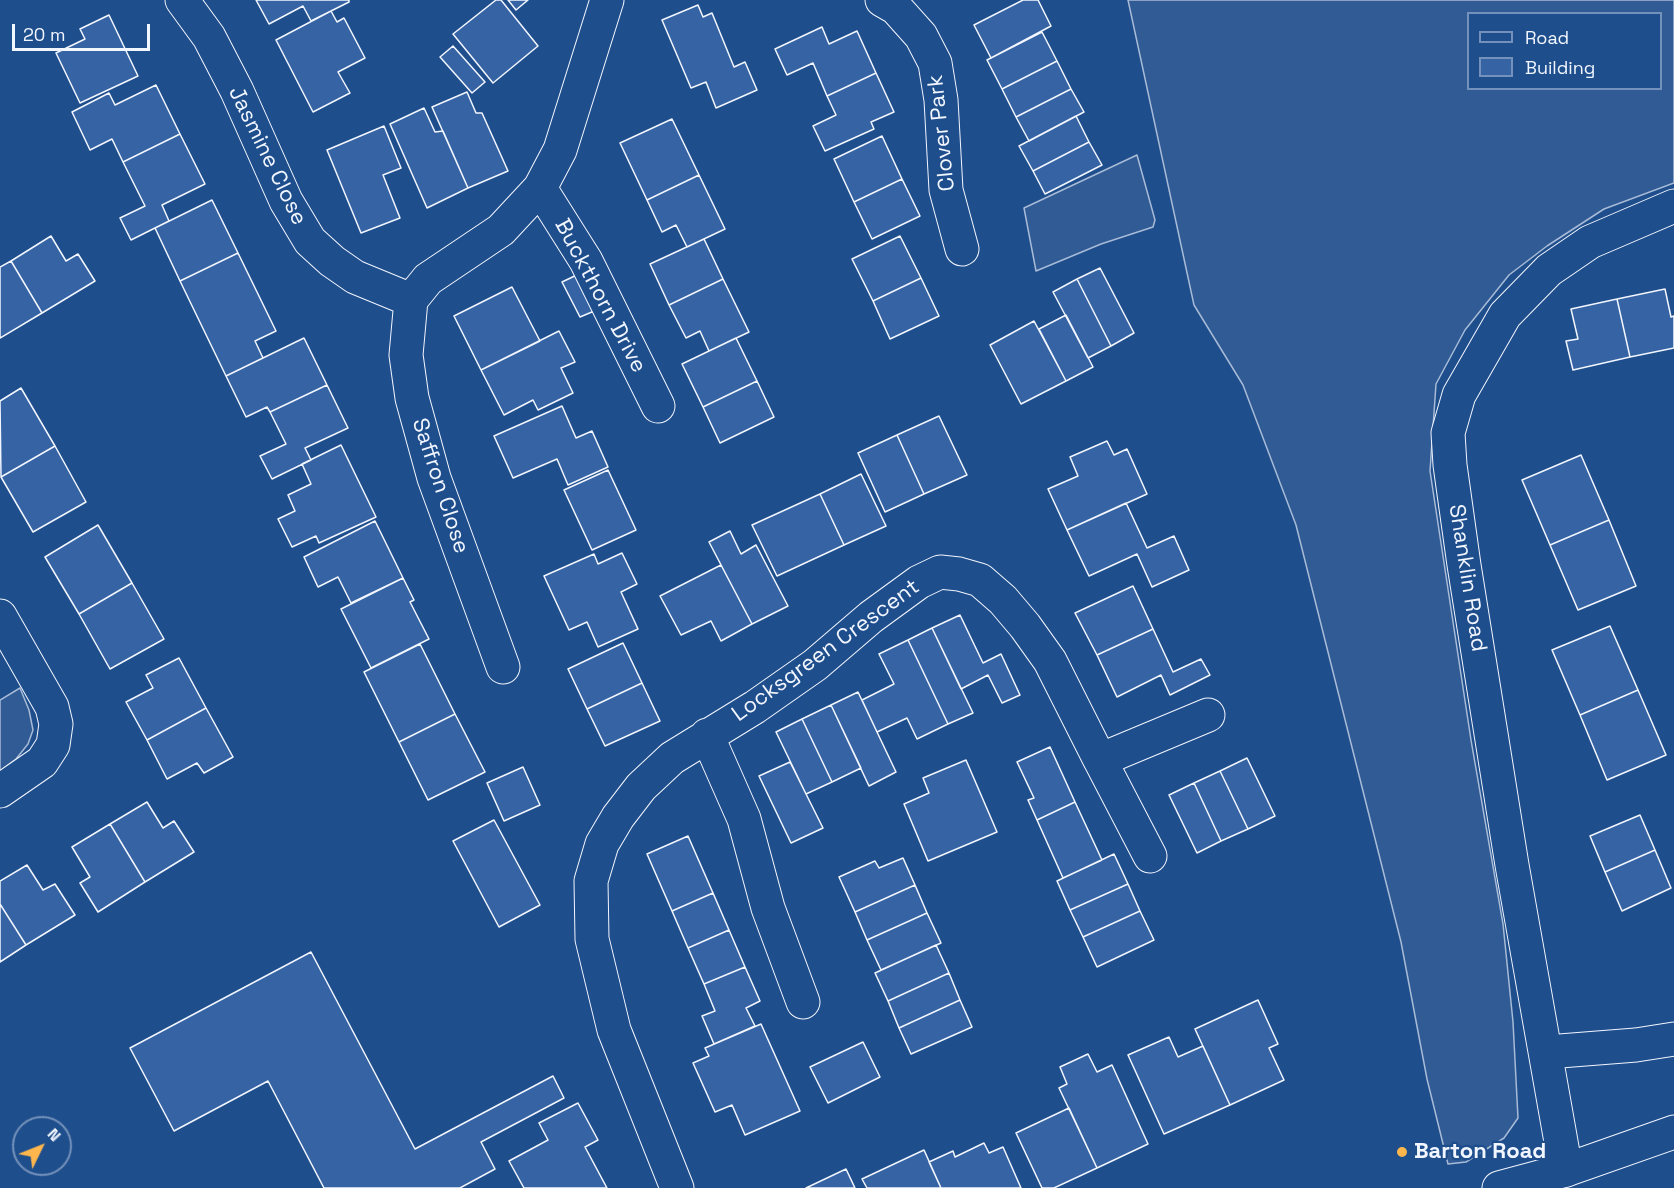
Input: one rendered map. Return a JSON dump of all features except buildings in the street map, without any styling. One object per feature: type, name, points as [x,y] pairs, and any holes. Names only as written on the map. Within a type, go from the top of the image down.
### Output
[{"type":"street","name":"Jasmine Close","points":[[182,0],[209,37],[237,91],[286,201],[310,241],[332,261],[356,277],[411,300]]},
{"type":"street","name":"Buckthorn Drive","points":[[411,300],[428,279],[501,230],[540,188],[560,150],[606,0]]},
{"type":"street","name":"Clover Park","points":[[882,0],[896,8],[921,36],[935,63],[946,190],[962,249]]},
{"type":"street","name":"Buckthorn Drive","points":[[540,188],[586,261],[658,406]]},
{"type":"street","name":"Shanklin Road","points":[[1566,1170],[1547,1052],[1512,865],[1456,509],[1448,433],[1460,395],[1480,356],[1505,315],[1534,285],[1549,270],[1590,242],[1674,206]]},
{"type":"street","name":"Saffron Close","points":[[411,300],[406,355],[412,398],[434,478],[503,667]]},
{"type":"street","name":"Locksgreen Crescent","points":[[677,1188],[614,1030],[591,939],[591,881],[602,844],[641,787],[672,758],[815,665],[871,616],[919,582],[940,572],[959,574],[980,580],[1003,600],[1050,661],[1150,856]]},
{"type":"street","points":[[0,616],[52,707],[56,724],[53,745],[42,762],[0,791]]},
{"type":"street","points":[[1100,760],[1208,716]]},
{"type":"street","name":"Locksgreen Crescent","points":[[707,735],[744,819],[768,908],[803,1002]]},
{"type":"street","points":[[1547,1052],[1636,1045],[1674,1039]]},
{"type":"street","points":[[1499,1188],[1566,1170],[1674,1132]]},
{"type":"shaded area","points":[[1128,0],[1674,0],[1674,183],[1604,209],[1547,246],[1509,275],[1465,330],[1436,384],[1430,471],[1471,740],[1503,924],[1513,1022],[1518,1118],[1504,1138],[1466,1162],[1448,1164],[1427,1079],[1401,942],[1296,525],[1243,385],[1194,305]]},
{"type":"shaded area","points":[[1137,155],[1155,220],[1153,227],[1101,244],[1036,271],[1024,208]]},
{"type":"shaded area","points":[[20,688],[29,710],[33,730],[28,744],[16,759],[0,771],[0,700]]},
{"type":"place","name":"Barton Road","points":[[1402,1152]]}]
